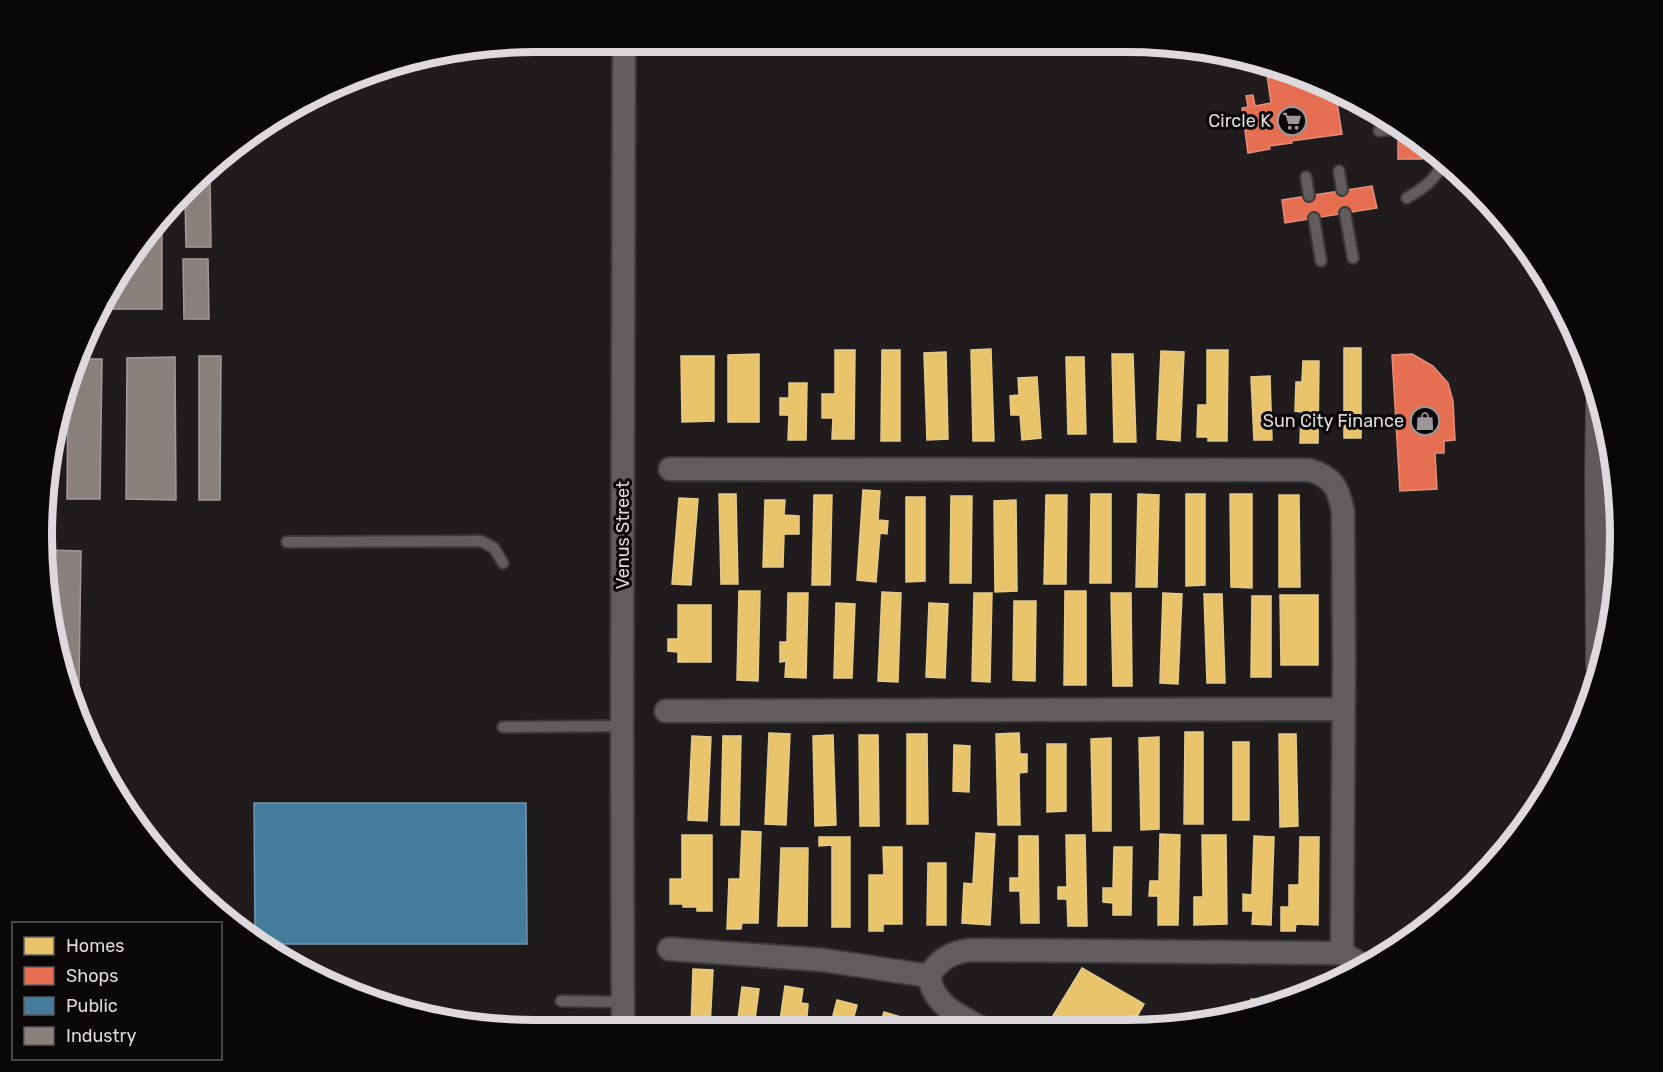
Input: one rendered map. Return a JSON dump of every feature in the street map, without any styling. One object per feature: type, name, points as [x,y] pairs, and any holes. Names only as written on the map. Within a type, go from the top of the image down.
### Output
[{"type":"main road","points":[[1601,444],[1602,625]]},
{"type":"street","name":"Venus Street","points":[[623,1020],[624,52]]},
{"type":"street","points":[[670,470],[1309,470],[1333,482],[1340,496],[1343,511],[1342,953]]},
{"type":"street","points":[[666,711],[1343,709]]},
{"type":"street","points":[[669,949],[823,960],[929,976]]},
{"type":"street","points":[[967,1020],[954,1013],[936,997],[929,976],[942,960],[952,954],[971,950],[1342,953],[1357,961]]},
{"type":"lane","points":[[1379,131],[1389,130]]},
{"type":"lane","points":[[1407,198],[1436,176],[1441,168]]},
{"type":"lane","points":[[1339,171],[1342,190]]},
{"type":"lane","points":[[1306,177],[1309,196]]},
{"type":"lane","points":[[1345,213],[1353,258]]},
{"type":"lane","points":[[1314,218],[1321,261]]},
{"type":"lane","points":[[287,542],[481,541],[494,548],[503,563]]},
{"type":"lane","points":[[503,727],[622,726]]},
{"type":"lane","points":[[561,1001],[623,1002]]},
{"type":"building: Homes","points":[[1344,348],[1361,348],[1361,438],[1344,438]]},
{"type":"building: Homes","points":[[991,349],[994,441],[973,441],[971,350]]},
{"type":"building: Homes","points":[[835,350],[855,350],[854,439],[832,439],[833,418],[822,418],[822,394],[835,394]]},
{"type":"building: Homes","points":[[882,350],[900,350],[900,441],[881,441]]},
{"type":"building: Homes","points":[[1207,350],[1228,350],[1227,441],[1208,441],[1208,437],[1197,437],[1198,405],[1207,405]]},
{"type":"building: Homes","points":[[1161,351],[1184,352],[1180,441],[1157,439]]},
{"type":"building: Homes","points":[[946,352],[948,439],[927,440],[924,353]]},
{"type":"building: Homes","points":[[759,354],[759,422],[728,422],[728,355]]},
{"type":"building: Homes","points":[[1112,354],[1133,354],[1136,442],[1114,442]]},
{"type":"building: Homes","points":[[681,356],[714,356],[714,421],[682,422]]},
{"type":"building: Homes","points":[[1066,357],[1084,357],[1086,434],[1068,434]]},
{"type":"building: Homes","points":[[1303,361],[1319,361],[1318,443],[1300,443],[1301,412],[1295,411],[1296,382],[1302,382]]},
{"type":"building: Homes","points":[[1270,376],[1272,440],[1254,440],[1251,377]]},
{"type":"building: Homes","points":[[1037,377],[1041,438],[1022,440],[1020,415],[1011,415],[1010,396],[1019,395],[1018,378]]},
{"type":"building: Homes","points":[[789,383],[807,383],[806,440],[788,440],[789,415],[780,415],[780,398],[789,398]]},
{"type":"building: Homes","points":[[863,490],[880,491],[878,520],[888,521],[887,534],[880,533],[876,582],[857,580]]},
{"type":"building: Homes","points":[[719,494],[736,494],[738,584],[721,584]]},
{"type":"building: Homes","points":[[1091,494],[1111,494],[1111,583],[1090,583]]},
{"type":"building: Homes","points":[[1138,494],[1159,495],[1157,587],[1136,587]]},
{"type":"building: Homes","points":[[1186,494],[1205,494],[1205,585],[1186,586]]},
{"type":"building: Homes","points":[[1230,494],[1252,494],[1252,588],[1231,587]]},
{"type":"building: Homes","points":[[814,495],[832,495],[830,585],[812,585]]},
{"type":"building: Homes","points":[[1046,495],[1067,495],[1066,584],[1044,584]]},
{"type":"building: Homes","points":[[1279,495],[1299,495],[1300,587],[1279,587]]},
{"type":"building: Homes","points":[[951,496],[972,496],[971,583],[950,583]]},
{"type":"building: Homes","points":[[906,497],[925,497],[925,581],[906,582]]},
{"type":"building: Homes","points":[[679,498],[698,499],[691,585],[672,584]]},
{"type":"building: Homes","points":[[765,500],[785,500],[784,515],[799,516],[799,534],[784,534],[783,567],[763,567]]},
{"type":"building: Homes","points":[[1016,500],[1017,591],[995,592],[994,501]]},
{"type":"building: Homes","points":[[739,591],[760,591],[758,681],[737,680]]},
{"type":"building: Homes","points":[[1065,591],[1086,591],[1086,685],[1064,685]]},
{"type":"building: Homes","points":[[882,592],[901,593],[898,682],[878,681]]},
{"type":"building: Homes","points":[[788,593],[808,593],[806,678],[785,677],[786,661],[780,662],[780,642],[787,642]]},
{"type":"building: Homes","points":[[974,593],[992,593],[990,682],[972,681]]},
{"type":"building: Homes","points":[[1111,593],[1131,593],[1132,686],[1113,686]]},
{"type":"building: Homes","points":[[1163,593],[1182,594],[1178,684],[1160,683]]},
{"type":"building: Homes","points":[[1204,594],[1222,594],[1225,683],[1207,683]]},
{"type":"building: Homes","points":[[1280,595],[1318,595],[1318,665],[1281,665]]},
{"type":"building: Homes","points":[[1252,596],[1271,596],[1271,677],[1251,677]]},
{"type":"building: Homes","points":[[1014,601],[1036,601],[1035,681],[1013,680]]},
{"type":"building: Homes","points":[[836,603],[855,604],[852,678],[834,678]]},
{"type":"building: Homes","points":[[929,603],[948,604],[945,678],[926,677]]},
{"type":"building: Homes","points":[[678,605],[711,605],[711,662],[678,662],[678,652],[668,651],[668,639],[678,639]]},
{"type":"building: Homes","points":[[1185,732],[1203,732],[1203,824],[1184,824]]},
{"type":"building: Homes","points":[[769,733],[790,734],[786,825],[765,824]]},
{"type":"building: Homes","points":[[1019,733],[1020,754],[1027,754],[1027,772],[1019,773],[1020,825],[998,825],[996,734]]},
{"type":"building: Homes","points":[[907,734],[927,734],[928,824],[907,824]]},
{"type":"building: Homes","points":[[1279,734],[1296,734],[1298,826],[1280,827]]},
{"type":"building: Homes","points":[[833,735],[836,825],[815,826],[813,736]]},
{"type":"building: Homes","points":[[859,735],[878,735],[879,826],[860,826]]},
{"type":"building: Homes","points":[[692,736],[711,737],[707,821],[688,820]]},
{"type":"building: Homes","points":[[723,736],[741,736],[739,825],[721,825]]},
{"type":"building: Homes","points":[[1159,737],[1159,829],[1141,830],[1139,738]]},
{"type":"building: Homes","points":[[1111,738],[1111,831],[1093,831],[1091,739]]},
{"type":"building: Homes","points":[[1233,742],[1249,742],[1249,820],[1233,820]]},
{"type":"building: Homes","points":[[1047,744],[1066,744],[1066,811],[1047,812]]},
{"type":"building: Homes","points":[[954,745],[970,746],[969,792],[953,791]]},
{"type":"building: Homes","points":[[742,831],[761,832],[758,923],[742,923],[741,929],[727,929],[729,879],[740,879]]},
{"type":"building: Homes","points":[[976,833],[995,834],[990,925],[962,923],[964,883],[973,884]]},
{"type":"building: Homes","points":[[1160,834],[1180,835],[1178,925],[1158,925],[1158,896],[1149,896],[1150,881],[1159,881]]},
{"type":"building: Homes","points":[[682,835],[712,835],[712,911],[697,911],[697,907],[670,904],[670,879],[682,879]]},
{"type":"building: Homes","points":[[1066,835],[1085,835],[1087,926],[1068,926],[1067,899],[1058,899],[1058,887],[1067,887]]},
{"type":"building: Homes","points":[[1202,835],[1226,835],[1227,924],[1194,925],[1194,897],[1203,897]]},
{"type":"building: Homes","points":[[1019,836],[1038,836],[1039,923],[1021,923],[1020,891],[1010,891],[1010,878],[1019,878]]},
{"type":"building: Homes","points":[[1254,836],[1274,837],[1271,925],[1252,924],[1253,911],[1243,911],[1243,894],[1252,895]]},
{"type":"building: Homes","points":[[819,837],[850,837],[850,927],[832,927],[832,845],[819,846]]},
{"type":"building: Homes","points":[[1300,837],[1319,837],[1318,925],[1296,924],[1295,931],[1281,931],[1281,907],[1289,907],[1289,885],[1299,885]]},
{"type":"building: Homes","points":[[883,847],[902,847],[902,924],[883,924],[883,931],[869,931],[869,875],[884,875]]},
{"type":"building: Homes","points":[[1114,847],[1132,847],[1131,915],[1113,915],[1113,903],[1103,902],[1103,888],[1113,888]]},
{"type":"building: Homes","points":[[781,848],[808,848],[807,926],[778,926]]},
{"type":"building: Homes","points":[[928,863],[946,863],[946,925],[927,925]]},
{"type":"building: Homes","points":[[1082,968],[1144,1004],[1135,1019],[1050,1020]]},
{"type":"building: Homes","points":[[693,969],[713,970],[710,1020],[691,1020]]},
{"type":"building: Homes","points":[[785,986],[803,989],[801,1003],[808,1004],[807,1017],[798,1015],[798,1020],[780,1020]]},
{"type":"building: Homes","points":[[742,987],[759,989],[755,1020],[738,1020]]},
{"type":"building: Homes","points":[[1251,999],[1262,1000],[1252,1003]]},
{"type":"building: Homes","points":[[837,1000],[857,1005],[853,1020],[832,1020]]},
{"type":"building: Homes","points":[[884,1012],[901,1017],[900,1020],[882,1020]]},
{"type":"building: Shops","name":"Circle K","points":[[1267,75],[1282,78],[1337,100],[1342,134],[1291,141],[1292,143],[1269,146],[1270,149],[1248,153],[1242,108],[1248,107],[1246,96],[1253,95],[1255,106],[1271,103]]},
{"type":"building: Shops","points":[[1398,135],[1422,152],[1422,159],[1398,159]]},
{"type":"building: Shops","points":[[1372,186],[1377,208],[1285,223],[1282,200]]},
{"type":"building: Shops","name":"Sun City Finance","points":[[1412,354],[1433,366],[1448,383],[1453,401],[1455,440],[1444,441],[1444,453],[1435,453],[1437,489],[1400,491],[1392,355]]},
{"type":"building: Public","points":[[254,803],[526,803],[527,944],[277,944],[255,929]]},
{"type":"building: Industry","points":[[210,179],[211,247],[186,247],[185,203]]},
{"type":"building: Industry","points":[[162,230],[162,309],[113,309],[113,301],[117,294]]},
{"type":"building: Industry","points":[[183,259],[208,259],[209,319],[184,319]]},
{"type":"building: Industry","points":[[199,356],[221,356],[220,500],[199,500]]},
{"type":"building: Industry","points":[[175,357],[176,500],[126,499],[127,358]]},
{"type":"building: Industry","points":[[86,359],[102,359],[100,499],[67,499],[69,411]]},
{"type":"building: Industry","points":[[53,550],[81,551],[79,683],[76,683],[62,630]]},
{"type":"place","name":"Circle K","points":[[1292,121]]},
{"type":"place","name":"Sun City Finance","points":[[1425,421]]}]
